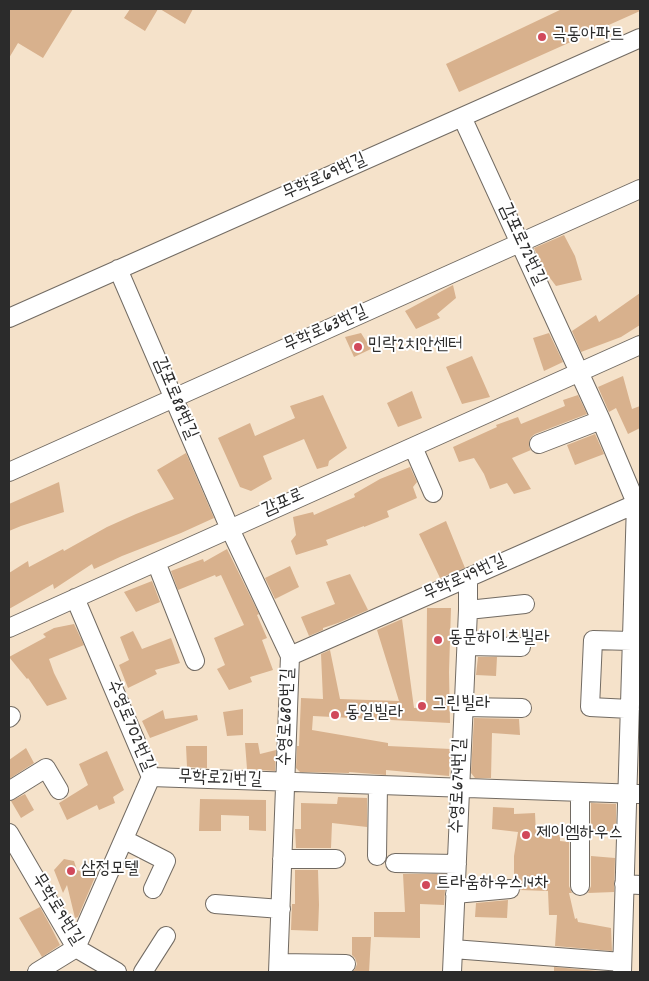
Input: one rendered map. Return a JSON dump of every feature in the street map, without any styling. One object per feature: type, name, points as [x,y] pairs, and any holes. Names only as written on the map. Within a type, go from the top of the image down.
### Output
[{"type":"street","name":"무학로69번길","points":[[9,318],[640,38]]},
{"type":"street","name":"감포로72번길","points":[[462,117],[639,503]]},
{"type":"street","name":"무학로63번길","points":[[10,469],[174,398],[640,189]]},
{"type":"street","name":"감포로88번길","points":[[118,270],[230,528]]},
{"type":"street","name":"감포로","points":[[9,628],[640,345]]},
{"type":"street","points":[[540,444],[601,420]]},
{"type":"street","points":[[413,447],[433,493]]},
{"type":"street","points":[[453,949],[622,967],[632,884],[634,794],[630,709],[636,672],[632,641],[639,503]]},
{"type":"street","name":"무학로49번길","points":[[290,656],[639,503]]},
{"type":"street","name":"수영로680번길","points":[[230,528],[290,656],[278,968],[346,964]]},
{"type":"street","points":[[156,562],[195,661]]},
{"type":"street","name":"수영로674번길","points":[[452,972],[468,578]]},
{"type":"street","name":"수영로702번길","points":[[75,598],[151,777],[76,948]]},
{"type":"street","points":[[468,610],[525,604]]},
{"type":"street","points":[[630,709],[590,708],[593,640],[632,641]]},
{"type":"street","points":[[466,646],[521,647]]},
{"type":"street","points":[[464,707],[522,708]]},
{"type":"street","points":[[9,791],[46,768],[59,790]]},
{"type":"street","name":"무학로21번길","points":[[151,777],[634,794]]},
{"type":"street","points":[[377,856],[378,785]]},
{"type":"street","points":[[580,792],[580,886]]},
{"type":"street","name":"무학로9번길","points":[[9,833],[76,948],[117,972]]},
{"type":"street","points":[[124,840],[166,861],[153,889]]},
{"type":"street","points":[[282,858],[336,859]]},
{"type":"street","points":[[395,863],[457,864]]},
{"type":"street","points":[[456,894],[510,889]]},
{"type":"street","points":[[215,904],[281,909]]},
{"type":"street","points":[[143,972],[166,936]]},
{"type":"street","points":[[37,972],[76,948]]},
{"type":"building","points":[[9,9],[73,9],[43,58],[18,43],[9,58]]},
{"type":"building","points":[[130,9],[158,9],[145,31],[124,18]]},
{"type":"building","points":[[160,9],[193,9],[185,24]]},
{"type":"building","name":"극동아파트","points":[[562,9],[640,9],[640,11],[459,92],[446,64]]},
{"type":"building","points":[[564,235],[575,256],[582,280],[556,286],[544,270],[534,248]]},
{"type":"building","points":[[453,285],[456,298],[437,314],[440,318],[416,329],[405,311]]},
{"type":"building","points":[[640,293],[640,325],[621,337],[581,352],[572,331],[596,315],[599,322]]},
{"type":"building","points":[[361,333],[371,349],[354,357],[345,337]]},
{"type":"building","points":[[549,333],[563,362],[544,371],[533,338]]},
{"type":"building","points":[[472,356],[490,397],[462,404],[446,367]]},
{"type":"building","points":[[623,376],[632,409],[640,406],[640,428],[628,434],[616,408],[609,412],[598,387]]},
{"type":"building","points":[[412,391],[422,418],[398,427],[387,403]]},
{"type":"building","points":[[323,395],[347,448],[329,461],[328,466],[317,469],[304,439],[263,456],[272,479],[251,491],[240,487],[218,438],[250,423],[255,436],[295,418],[290,406]]},
{"type":"building","points":[[578,395],[587,414],[535,434],[529,442],[531,450],[512,458],[531,489],[514,494],[507,483],[490,489],[484,474],[474,458],[459,462],[453,447],[497,427],[496,425],[518,417],[521,424],[565,406],[563,400]]},
{"type":"building","points":[[595,434],[604,454],[575,465],[567,445]]},
{"type":"building","points":[[186,453],[214,518],[94,569],[92,564],[54,589],[53,584],[9,609],[9,573],[28,561],[29,567],[63,549],[64,551],[107,527],[174,499],[157,470]]},
{"type":"building","points":[[410,467],[417,482],[413,487],[417,498],[387,511],[389,517],[326,540],[328,545],[296,555],[291,541],[296,535],[293,517],[313,512],[314,515],[355,497],[354,494],[380,479]]},
{"type":"building","points":[[59,482],[64,512],[9,531],[9,504]]},
{"type":"building","points":[[446,521],[465,568],[440,578],[419,534]]},
{"type":"building","points":[[227,549],[259,614],[257,615],[267,638],[262,640],[273,670],[250,677],[252,682],[229,690],[217,669],[225,665],[214,638],[244,625],[221,575],[216,577],[215,575],[178,590],[171,571],[203,559],[204,562]]},
{"type":"building","points":[[290,566],[299,587],[275,599],[265,578]]},
{"type":"building","points":[[350,574],[368,610],[323,628],[323,630],[309,636],[301,617],[335,604],[326,582]]},
{"type":"building","points":[[152,581],[160,602],[136,612],[124,592]]},
{"type":"building","points":[[427,608],[451,608],[450,723],[313,716],[312,730],[388,743],[388,746],[451,749],[449,776],[386,770],[386,775],[349,772],[300,772],[296,768],[301,698],[323,699],[321,654],[330,650],[340,699],[399,701],[377,630],[402,619],[414,708],[426,707]]},
{"type":"building","points":[[74,624],[84,645],[49,659],[67,699],[47,706],[28,678],[9,657],[46,637],[43,634],[54,628]]},
{"type":"building","points":[[133,631],[142,649],[171,638],[180,663],[155,670],[157,674],[128,688],[119,665],[129,660],[120,637]]},
{"type":"building","points":[[478,657],[497,657],[496,676],[476,675]]},
{"type":"building","points":[[243,709],[243,735],[227,736],[223,712]]},
{"type":"building","points":[[163,710],[165,719],[197,715],[198,720],[150,738],[142,721]]},
{"type":"building","points":[[474,718],[519,719],[520,735],[492,733],[491,778],[475,778],[471,773]]},
{"type":"building","points":[[245,743],[258,743],[260,754],[276,750],[275,771],[247,769]]},
{"type":"building","points":[[186,746],[207,746],[207,768],[187,767]]},
{"type":"building","points":[[26,748],[34,763],[9,779],[9,760]]},
{"type":"building","points":[[107,751],[124,790],[113,797],[115,803],[99,810],[97,805],[67,820],[59,803],[88,785],[79,764]]},
{"type":"building","points":[[25,794],[34,810],[21,818],[11,801]]},
{"type":"building","points":[[338,797],[367,798],[367,827],[332,823],[331,848],[296,848],[295,829],[301,829],[301,803],[337,804]]},
{"type":"building","points":[[200,799],[266,800],[266,831],[249,830],[249,816],[221,815],[221,831],[199,831]]},
{"type":"building","points":[[591,803],[616,804],[616,832],[591,831]]},
{"type":"building","points":[[493,807],[514,808],[514,814],[535,813],[536,834],[560,835],[560,841],[569,842],[569,886],[572,893],[569,893],[575,919],[577,918],[578,922],[611,928],[612,951],[555,946],[557,915],[549,915],[548,891],[520,890],[519,883],[514,879],[514,856],[518,832],[492,829]]},
{"type":"building","points":[[591,856],[615,858],[614,892],[588,893],[591,886]]},
{"type":"building","points":[[64,859],[74,861],[77,870],[95,877],[78,917],[75,918],[67,885],[63,893],[54,870]]},
{"type":"building","points":[[295,870],[318,870],[318,931],[291,930],[292,904],[295,904]]},
{"type":"building","points":[[403,874],[446,874],[444,905],[420,904],[420,938],[374,937],[374,912],[405,912]]},
{"type":"building","points":[[508,900],[507,918],[475,917],[476,903]]},
{"type":"building","points":[[40,907],[60,945],[42,957],[19,918]]},
{"type":"building","points":[[352,937],[371,937],[369,972],[352,972],[357,964],[352,955]]},
{"type":"building","points":[[554,967],[610,972],[554,972]]},
{"type":"place","name":"극동아파트","points":[[542,37]]},
{"type":"place","name":"민락2치안센터","points":[[358,347]]},
{"type":"place","name":"동문하이츠빌라","points":[[438,640]]},
{"type":"place","name":"그린빌라","points":[[422,706]]},
{"type":"place","name":"동일빌라","points":[[335,715]]},
{"type":"place","name":"제이엠하우스","points":[[526,835]]},
{"type":"place","name":"삼정모텔","points":[[71,871]]},
{"type":"place","name":"트라움하우스14차","points":[[426,885]]}]
